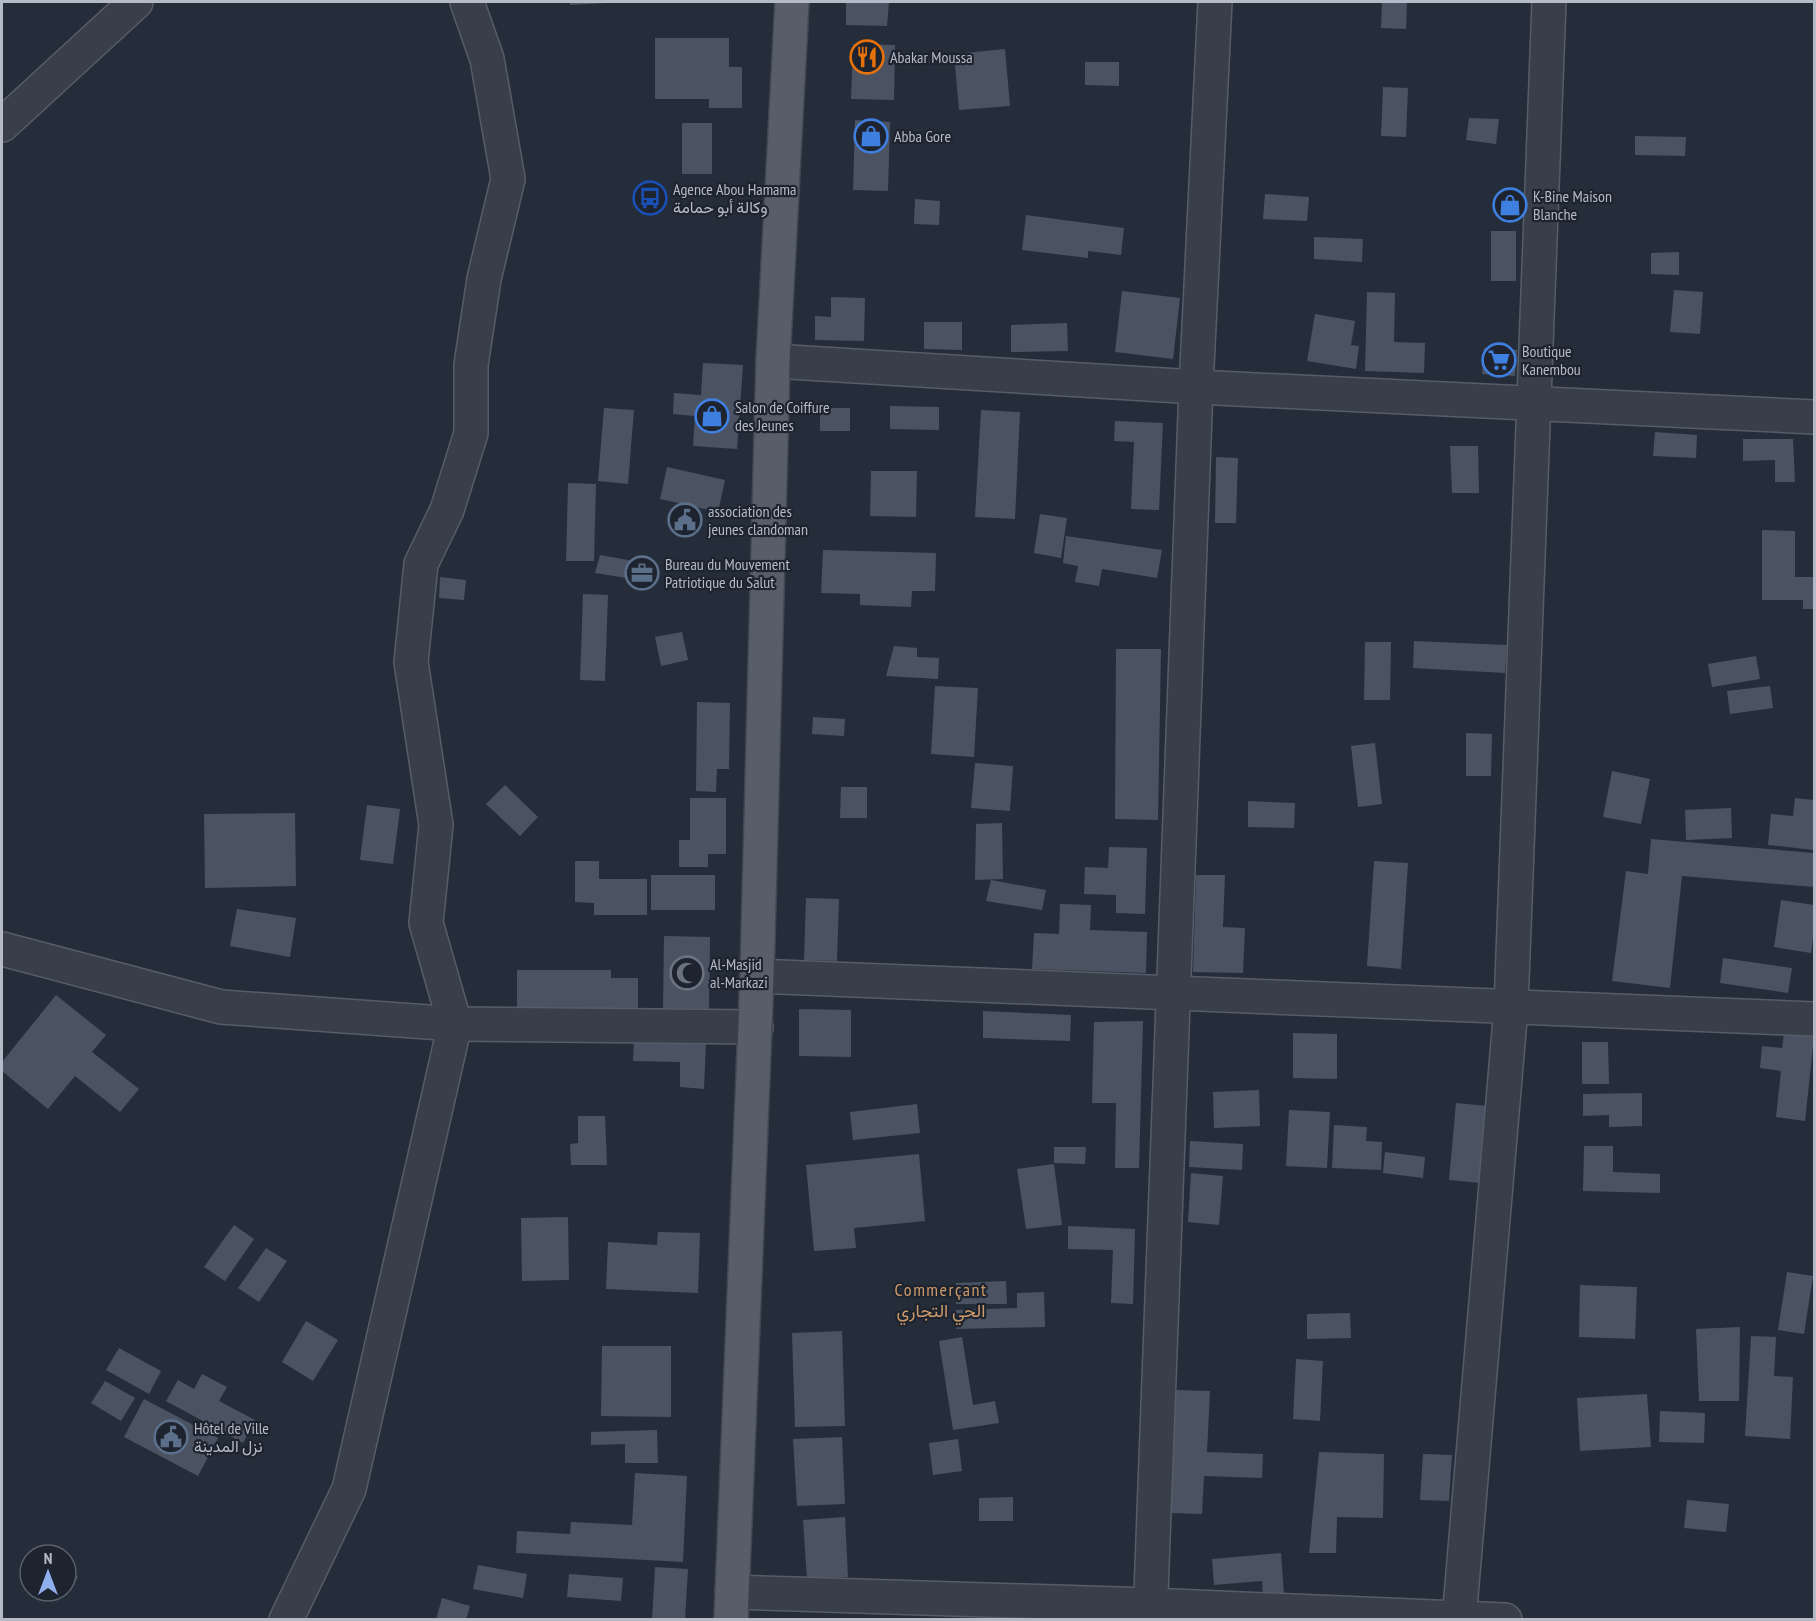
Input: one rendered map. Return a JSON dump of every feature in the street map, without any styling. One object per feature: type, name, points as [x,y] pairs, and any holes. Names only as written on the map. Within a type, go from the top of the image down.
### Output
[{"type":"main road","points":[[732,1606],[756,1027],[773,361],[792,2]]},
{"type":"street","points":[[2,124],[135,2]]},
{"type":"street","points":[[286,1620],[350,1489],[455,1024],[426,923],[436,825],[411,662],[421,564],[447,510],[471,433],[471,365],[484,279],[508,179],[488,58],[467,2]]},
{"type":"street","points":[[1150,1612],[1196,387],[1215,2]]},
{"type":"street","points":[[1460,1619],[1511,1007],[1549,2]]},
{"type":"street","points":[[773,361],[1196,387],[1815,417]]},
{"type":"street","points":[[2,949],[221,1006],[455,1024],[756,1027]]},
{"type":"street","points":[[757,976],[1815,1019]]},
{"type":"street","points":[[732,1606],[1505,1620]]},
{"type":"building","points":[[570,2],[606,2],[606,3],[570,5]]},
{"type":"building","points":[[846,2],[889,2],[887,26],[846,25]]},
{"type":"building","points":[[1382,2],[1407,2],[1406,29],[1381,28]]},
{"type":"building","points":[[655,38],[729,38],[729,67],[742,67],[742,108],[709,108],[709,99],[655,99]]},
{"type":"building","points":[[853,44],[895,45],[894,100],[851,99]]},
{"type":"building","points":[[1005,49],[1010,106],[959,110],[954,54]]},
{"type":"building","points":[[1085,62],[1119,62],[1119,86],[1085,85]]},
{"type":"building","points":[[1383,87],[1408,88],[1406,137],[1381,136]]},
{"type":"building","points":[[1469,118],[1499,119],[1496,144],[1466,140]]},
{"type":"building","points":[[855,120],[890,122],[888,191],[853,190]]},
{"type":"building","points":[[682,123],[712,123],[712,174],[682,174]]},
{"type":"building","points":[[1635,136],[1686,137],[1685,156],[1635,155]]},
{"type":"building","points":[[1265,194],[1309,197],[1307,221],[1263,219]]},
{"type":"building","points":[[1506,196],[1516,196],[1516,216],[1505,216]]},
{"type":"building","points":[[915,199],[940,201],[939,225],[914,224]]},
{"type":"building","points":[[1026,215],[1124,228],[1121,255],[1088,251],[1088,258],[1022,250]]},
{"type":"building","points":[[1491,231],[1516,231],[1516,281],[1491,281]]},
{"type":"building","points":[[1314,237],[1363,239],[1362,262],[1314,259]]},
{"type":"building","points":[[1679,252],[1679,275],[1651,274],[1651,253]]},
{"type":"building","points":[[1674,290],[1703,292],[1700,334],[1670,332]]},
{"type":"building","points":[[1122,291],[1180,298],[1173,359],[1115,352]]},
{"type":"building","points":[[1367,292],[1395,293],[1394,342],[1425,343],[1424,373],[1365,371]]},
{"type":"building","points":[[831,297],[865,298],[864,341],[815,340],[815,316],[831,317]]},
{"type":"building","points":[[1315,314],[1355,321],[1351,345],[1359,346],[1356,369],[1307,361]]},
{"type":"building","points":[[924,322],[962,322],[962,350],[924,349]]},
{"type":"building","points":[[1067,323],[1068,351],[1011,352],[1011,325]]},
{"type":"building","points":[[1484,348],[1517,350],[1515,376],[1482,374]]},
{"type":"building","points":[[703,363],[743,365],[737,449],[693,446],[695,416],[673,414],[674,393],[701,395]]},
{"type":"building","points":[[890,406],[939,407],[939,430],[890,429]]},
{"type":"building","points":[[604,408],[634,410],[628,484],[598,481]]},
{"type":"building","points":[[820,408],[850,408],[850,431],[820,431]]},
{"type":"building","points":[[981,410],[1020,412],[1015,519],[975,517]]},
{"type":"building","points":[[1115,421],[1163,423],[1159,510],[1131,509],[1134,442],[1114,441]]},
{"type":"building","points":[[1655,432],[1697,435],[1696,458],[1653,456]]},
{"type":"building","points":[[1743,439],[1793,439],[1795,482],[1775,482],[1775,460],[1743,461]]},
{"type":"building","points":[[1450,446],[1478,446],[1479,493],[1452,493]]},
{"type":"building","points":[[1216,457],[1238,458],[1236,523],[1215,523]]},
{"type":"building","points":[[667,467],[725,480],[718,512],[660,499]]},
{"type":"building","points":[[871,471],[917,471],[916,517],[870,516]]},
{"type":"building","points":[[568,483],[596,484],[594,561],[566,561]]},
{"type":"building","points":[[678,510],[698,517],[694,530],[673,523]]},
{"type":"building","points":[[1040,514],[1067,518],[1061,558],[1034,553]]},
{"type":"building","points":[[1762,530],[1795,531],[1795,577],[1814,577],[1814,609],[1803,609],[1803,600],[1762,600]]},
{"type":"building","points":[[1066,536],[1162,550],[1157,578],[1102,569],[1099,586],[1075,582],[1078,566],[1063,563]]},
{"type":"building","points":[[823,550],[936,553],[935,591],[912,591],[911,607],[860,605],[860,594],[821,593]]},
{"type":"building","points":[[600,555],[650,564],[645,581],[595,573]]},
{"type":"building","points":[[440,577],[466,580],[464,600],[439,598]]},
{"type":"building","points":[[583,594],[608,595],[605,681],[580,680]]},
{"type":"building","points":[[682,632],[688,660],[661,666],[655,637]]},
{"type":"building","points":[[1414,641],[1507,645],[1505,673],[1413,668]]},
{"type":"building","points":[[1365,642],[1391,642],[1390,700],[1364,700]]},
{"type":"building","points":[[894,646],[917,648],[917,657],[939,658],[938,679],[886,676]]},
{"type":"building","points":[[1116,649],[1161,649],[1158,820],[1115,819]]},
{"type":"building","points":[[1756,656],[1760,679],[1712,687],[1708,664]]},
{"type":"building","points":[[935,686],[978,688],[974,757],[931,754]]},
{"type":"building","points":[[1770,686],[1773,708],[1730,714],[1727,691]]},
{"type":"building","points":[[697,702],[730,703],[729,769],[717,769],[716,792],[696,791]]},
{"type":"building","points":[[813,717],[845,719],[844,736],[812,734]]},
{"type":"building","points":[[1466,733],[1492,734],[1491,776],[1466,776]]},
{"type":"building","points":[[1375,743],[1382,804],[1358,807],[1351,746]]},
{"type":"building","points":[[975,763],[1013,766],[1010,811],[971,808]]},
{"type":"building","points":[[1612,771],[1650,779],[1641,824],[1603,817]]},
{"type":"building","points":[[505,785],[538,817],[520,836],[486,804]]},
{"type":"building","points":[[841,787],[867,787],[867,818],[840,818]]},
{"type":"building","points":[[690,798],[726,798],[726,854],[708,854],[708,867],[679,867],[679,840],[690,840]]},
{"type":"building","points":[[1795,798],[1814,800],[1814,850],[1768,845],[1771,814],[1793,816]]},
{"type":"building","points":[[1248,801],[1295,803],[1294,828],[1248,827]]},
{"type":"building","points":[[367,805],[400,809],[393,864],[360,860]]},
{"type":"building","points":[[1731,808],[1732,838],[1686,840],[1685,810]]},
{"type":"building","points":[[295,813],[296,886],[205,888],[204,814]]},
{"type":"building","points":[[1002,823],[1003,879],[975,880],[976,824]]},
{"type":"building","points":[[1651,839],[1814,853],[1814,887],[1682,876],[1670,988],[1612,981],[1626,871],[1648,874]]},
{"type":"building","points":[[1109,847],[1147,848],[1145,914],[1116,913],[1116,895],[1084,894],[1085,867],[1108,868]]},
{"type":"building","points":[[575,861],[599,861],[599,879],[647,879],[647,915],[594,915],[594,903],[575,902]]},
{"type":"building","points":[[1374,861],[1408,863],[1401,969],[1367,966]]},
{"type":"building","points":[[651,875],[715,875],[715,910],[651,910]]},
{"type":"building","points":[[1196,875],[1225,875],[1223,927],[1245,928],[1243,973],[1193,972]]},
{"type":"building","points":[[991,880],[1046,890],[1042,910],[986,901]]},
{"type":"building","points":[[806,898],[839,899],[837,961],[804,960]]},
{"type":"building","points":[[1781,900],[1814,905],[1811,953],[1774,947]]},
{"type":"building","points":[[1060,904],[1091,905],[1090,930],[1147,932],[1146,973],[1032,969],[1034,933],[1059,934]]},
{"type":"building","points":[[237,909],[296,918],[290,957],[230,946]]},
{"type":"building","name":"Al-Masjid al-Markazi","points":[[664,936],[710,937],[709,1009],[663,1008]]},
{"type":"building","points":[[1723,958],[1792,968],[1788,993],[1720,983]]},
{"type":"building","points":[[517,970],[611,970],[611,978],[638,978],[638,1011],[517,1011]]},
{"type":"building","points":[[56,995],[106,1035],[92,1052],[139,1089],[120,1112],[75,1076],[48,1109],[2,1071],[2,1062]]},
{"type":"building","points":[[799,1009],[851,1010],[851,1057],[799,1056]]},
{"type":"building","points":[[983,1011],[1071,1015],[1070,1041],[983,1038]]},
{"type":"building","points":[[1143,1021],[1139,1168],[1115,1168],[1116,1103],[1092,1103],[1094,1022]]},
{"type":"building","points":[[1293,1033],[1337,1034],[1337,1079],[1293,1078]]},
{"type":"building","points":[[1784,1033],[1814,1037],[1805,1121],[1776,1117],[1781,1071],[1760,1068],[1762,1046],[1782,1048]]},
{"type":"building","points":[[634,1040],[706,1043],[704,1089],[680,1087],[680,1062],[633,1061]]},
{"type":"building","points":[[1582,1042],[1608,1042],[1609,1084],[1582,1084]]},
{"type":"building","points":[[1259,1090],[1260,1126],[1214,1128],[1213,1092]]},
{"type":"building","points":[[1642,1093],[1642,1126],[1609,1127],[1609,1115],[1583,1116],[1583,1094]]},
{"type":"building","points":[[1456,1103],[1488,1106],[1481,1183],[1449,1180]]},
{"type":"building","points":[[917,1104],[920,1133],[853,1140],[850,1112]]},
{"type":"building","points":[[1289,1110],[1330,1112],[1327,1168],[1286,1166]]},
{"type":"building","points":[[578,1116],[605,1116],[607,1165],[571,1165],[570,1144],[578,1143]]},
{"type":"building","points":[[1334,1125],[1367,1127],[1366,1141],[1382,1142],[1381,1170],[1332,1168]]},
{"type":"building","points":[[1190,1141],[1243,1144],[1242,1170],[1189,1167]]},
{"type":"building","points":[[1584,1146],[1613,1146],[1613,1172],[1660,1174],[1660,1193],[1583,1191]]},
{"type":"building","points":[[1054,1147],[1086,1147],[1085,1164],[1054,1163]]},
{"type":"building","points":[[1385,1152],[1425,1157],[1423,1178],[1383,1173]]},
{"type":"building","points":[[919,1154],[925,1221],[854,1228],[856,1248],[814,1251],[806,1165]]},
{"type":"building","points":[[1054,1164],[1062,1225],[1026,1229],[1017,1169]]},
{"type":"building","points":[[1191,1173],[1223,1176],[1219,1225],[1188,1222]]},
{"type":"building","points":[[568,1217],[569,1280],[522,1281],[521,1218]]},
{"type":"building","points":[[234,1225],[254,1239],[225,1281],[204,1267]]},
{"type":"building","points":[[1068,1226],[1135,1229],[1133,1304],[1111,1303],[1113,1250],[1068,1249]]},
{"type":"building","points":[[658,1232],[700,1233],[698,1293],[606,1289],[608,1242],[657,1245]]},
{"type":"building","points":[[266,1248],[287,1261],[259,1302],[238,1288]]},
{"type":"building","points":[[1787,1272],[1813,1276],[1804,1334],[1778,1330]]},
{"type":"building","points":[[1006,1281],[1007,1304],[956,1304],[956,1283]]},
{"type":"building","points":[[1580,1285],[1637,1287],[1635,1339],[1579,1337]]},
{"type":"building","points":[[1044,1292],[1045,1327],[956,1329],[956,1310],[1017,1308],[1017,1293]]},
{"type":"building","points":[[1350,1313],[1351,1338],[1307,1339],[1307,1314]]},
{"type":"building","points":[[306,1321],[338,1340],[313,1381],[282,1362]]},
{"type":"building","points":[[1740,1327],[1739,1401],[1699,1401],[1696,1329]]},
{"type":"building","points":[[842,1331],[845,1426],[795,1427],[792,1333]]},
{"type":"building","points":[[1751,1336],[1776,1337],[1774,1376],[1793,1377],[1790,1439],[1745,1436]]},
{"type":"building","points":[[962,1337],[973,1405],[995,1401],[999,1423],[953,1430],[939,1341]]},
{"type":"building","points":[[602,1346],[671,1346],[671,1417],[601,1416]]},
{"type":"building","points":[[119,1348],[161,1371],[149,1394],[106,1370]]},
{"type":"building","points":[[1296,1359],[1323,1361],[1320,1421],[1293,1419]]},
{"type":"building","points":[[202,1374],[227,1387],[219,1401],[255,1420],[243,1443],[166,1401],[178,1380],[194,1389]]},
{"type":"building","points":[[105,1381],[135,1398],[121,1421],[91,1403]]},
{"type":"building","points":[[1175,1390],[1210,1391],[1207,1452],[1263,1454],[1262,1478],[1204,1476],[1202,1514],[1171,1513]]},
{"type":"building","points":[[1647,1394],[1651,1447],[1580,1451],[1577,1398]]},
{"type":"building","name":"Hôtel de Ville نزل المدينة","points":[[144,1399],[218,1438],[198,1476],[124,1437]]},
{"type":"building","points":[[1660,1411],[1705,1413],[1704,1443],[1659,1442]]},
{"type":"building","points":[[657,1430],[658,1463],[625,1463],[625,1444],[591,1445],[591,1432]]},
{"type":"building","points":[[842,1437],[845,1504],[797,1506],[793,1439]]},
{"type":"building","points":[[958,1439],[962,1471],[933,1475],[929,1443]]},
{"type":"building","points":[[1319,1452],[1384,1454],[1383,1518],[1337,1517],[1336,1553],[1309,1553]]},
{"type":"building","points":[[1423,1454],[1452,1455],[1449,1501],[1420,1500]]},
{"type":"building","points":[[635,1473],[687,1476],[683,1562],[516,1553],[517,1531],[570,1534],[571,1522],[632,1525]]},
{"type":"building","points":[[1013,1497],[1013,1521],[979,1521],[979,1498]]},
{"type":"building","points":[[1687,1500],[1729,1504],[1726,1532],[1684,1528]]},
{"type":"building","points":[[845,1517],[848,1577],[807,1579],[803,1520]]},
{"type":"building","points":[[1281,1553],[1284,1595],[1263,1596],[1262,1581],[1214,1585],[1212,1559]]},
{"type":"building","points":[[478,1565],[527,1574],[523,1598],[473,1589]]},
{"type":"building","points":[[655,1567],[688,1569],[685,1620],[652,1620]]},
{"type":"building","points":[[569,1574],[623,1578],[621,1601],[567,1597]]},
{"type":"building","points":[[442,1598],[470,1606],[466,1620],[436,1620]]},
{"type":"place","name":"Abakar Moussa","points":[[867,57]]},
{"type":"place","name":"Abba Gore","points":[[871,136]]},
{"type":"place","name":"Agence Abou Hamama وكالة أبو حمامة","points":[[650,198]]},
{"type":"place","name":"K-Bine Maison Blanche","points":[[1510,205]]},
{"type":"place","name":"Boutique Kanembou","points":[[1499,360]]},
{"type":"place","name":"Salon de Coiffure des Jeunes","points":[[712,416]]},
{"type":"place","name":"association des jeunes clandoman","points":[[685,520]]},
{"type":"place","name":"Bureau du Mouvement Patriotique du Salut","points":[[642,573]]},
{"type":"place","name":"Al-Masjid al-Markazi","points":[[687,973]]},
{"type":"place","name":"Hôtel de Ville نزل المدينة","points":[[171,1437]]},
{"type":"district","name":"Commerçant الحي التجاري","points":[[941,1300]]}]
